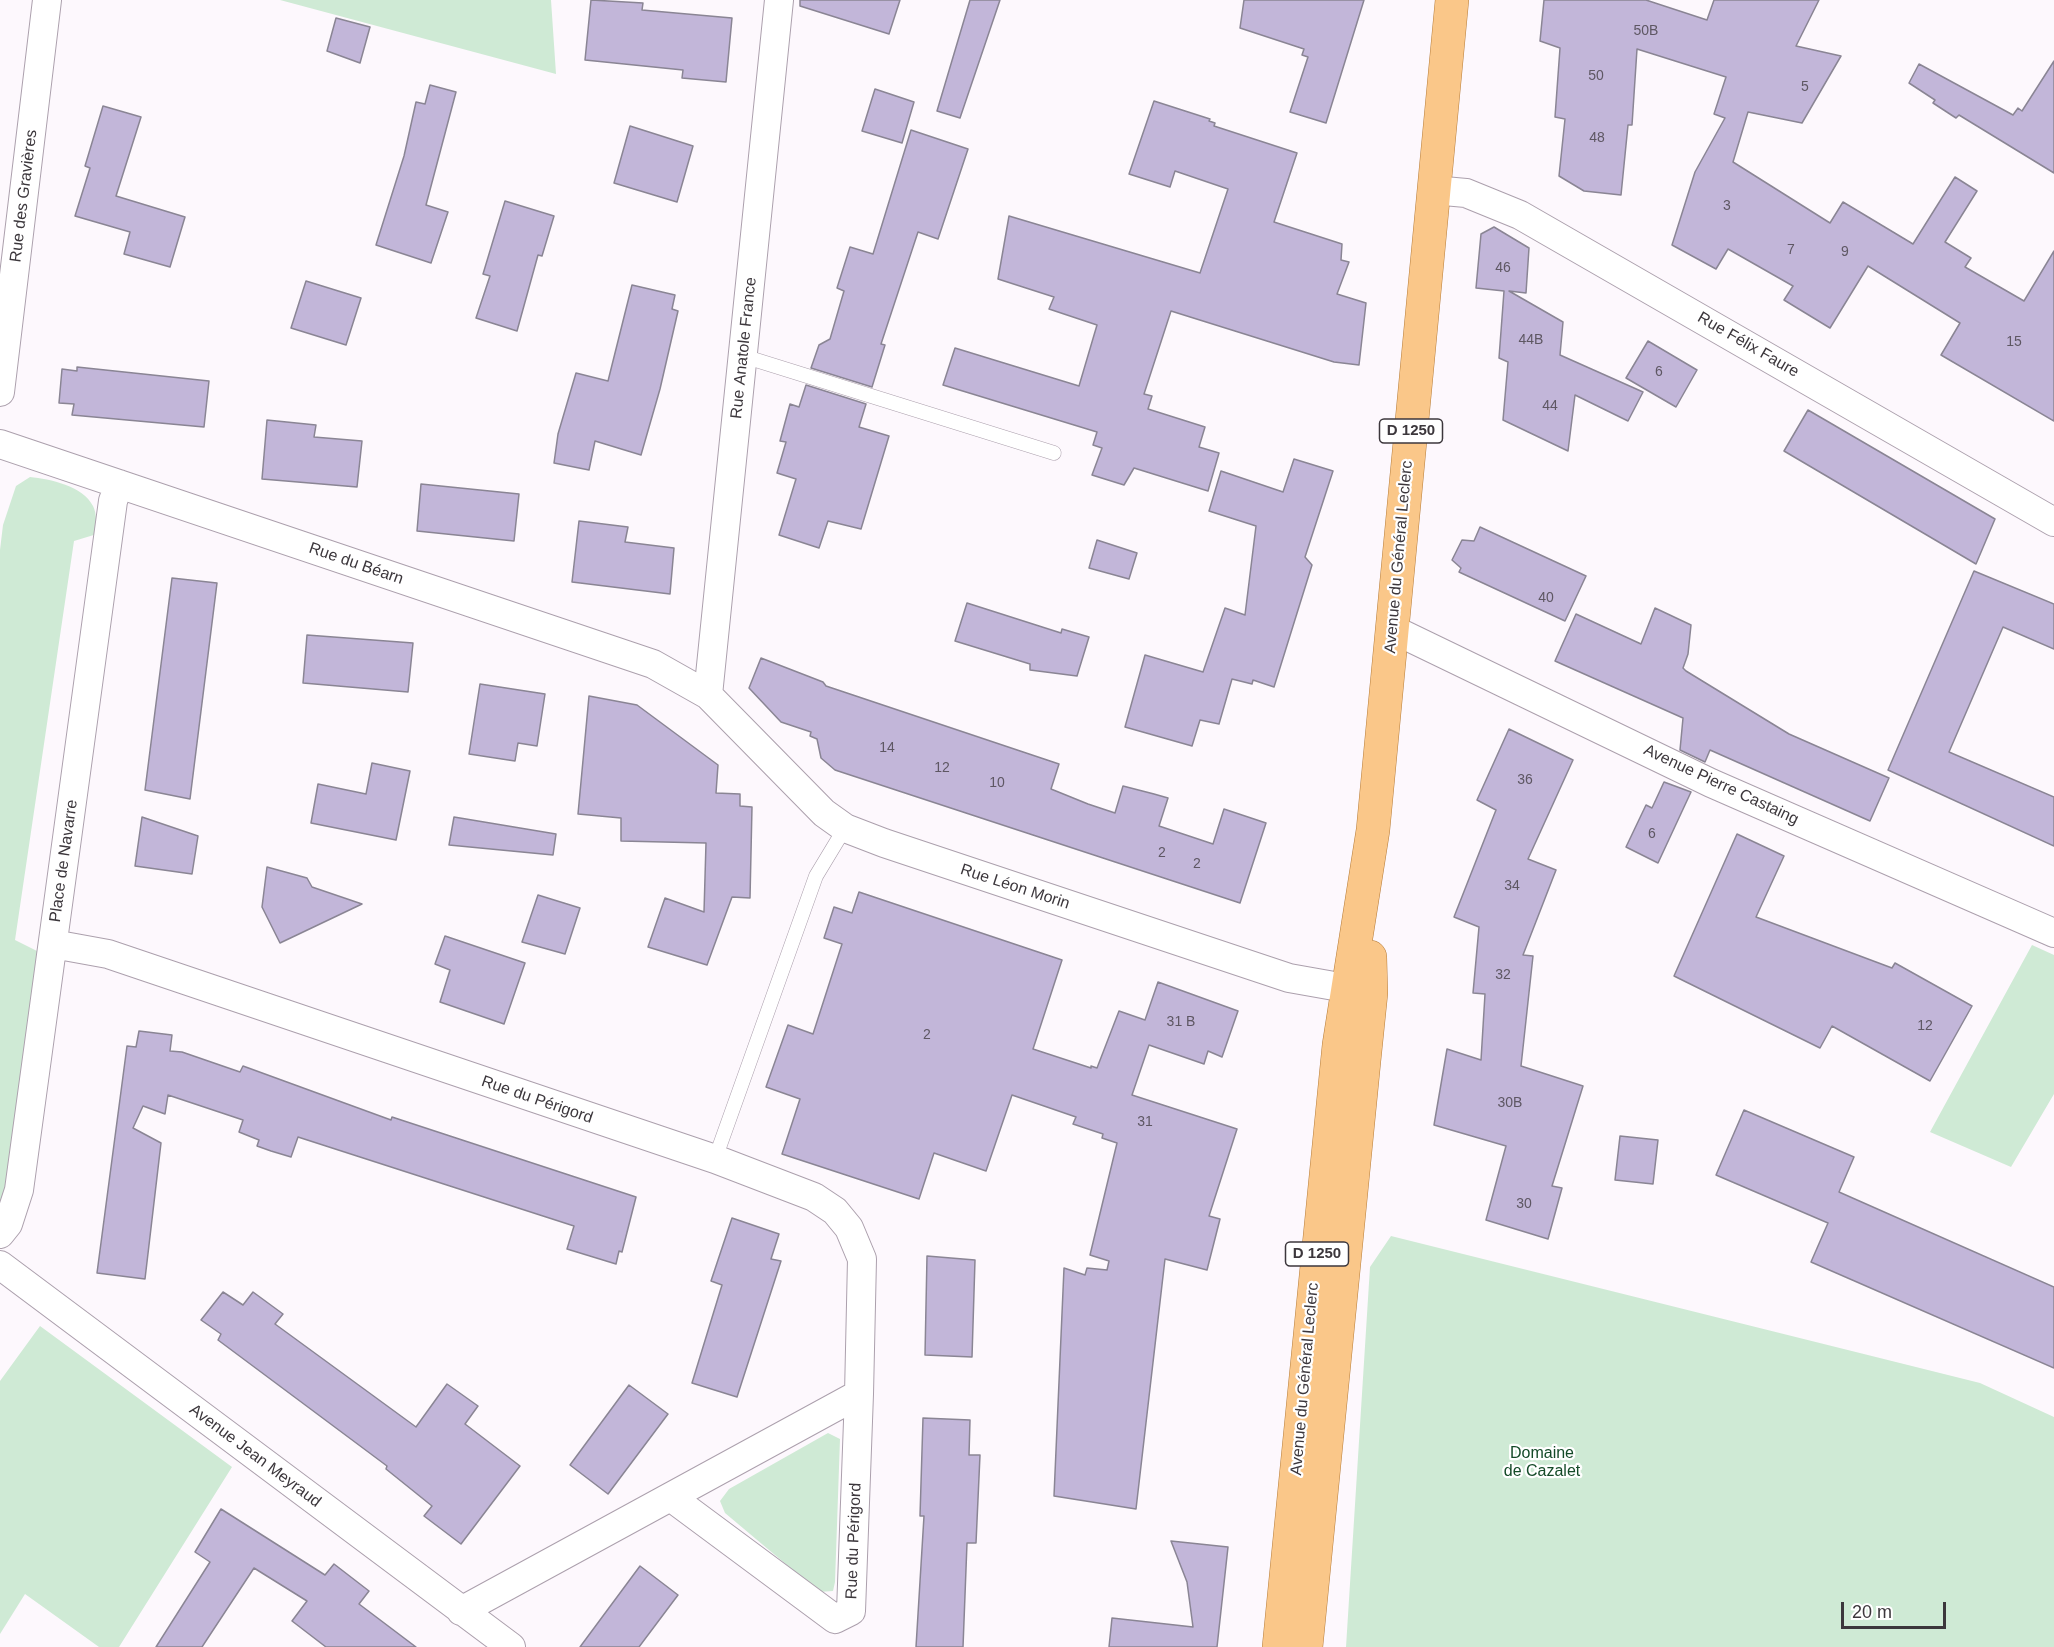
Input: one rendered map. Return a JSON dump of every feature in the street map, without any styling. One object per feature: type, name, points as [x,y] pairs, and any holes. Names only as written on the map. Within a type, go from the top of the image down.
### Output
[{"type":"main road","name":"Avenue du Général Leclerc","points":[[1306,1647],[1360,991],[1353,948],[1369,862],[1452,0]]},
{"type":"main road","name":"Avenue du Général Leclerc","points":[[1279,1647],[1318,1237],[1339,1045],[1360,991]]},
{"type":"street","name":"Rue des Gravières","points":[[0,392],[47,0]]},
{"type":"street","name":"Rue Anatole France","points":[[708,695],[779,0]]},
{"type":"street","name":"Rue Félix Faure","points":[[1433,190],[1466,193],[1520,215],[2054,522]]},
{"type":"street","name":"Rue du Béarn","points":[[0,444],[653,664],[708,695]]},
{"type":"street","name":"Place de Navarre","points":[[0,1234],[8,1224],[19,1190],[113,501],[119,484]]},
{"type":"street","name":"Avenue Pierre Castaing","points":[[1392,629],[1711,783],[2054,933]]},
{"type":"street","name":"Rue Léon Morin","points":[[708,695],[824,813],[845,828],[1288,978],[1360,991]]},
{"type":"street","name":"Rue du Périgord","points":[[53,944],[108,954],[715,1159],[814,1197],[835,1211],[849,1228],[862,1259],[851,1611],[835,1619],[672,1498]]},
{"type":"street","name":"Avenue Jean Meyraud","points":[[0,1265],[511,1647]]},
{"type":"street","points":[[462,1611],[859,1394]]},
{"type":"lane","points":[[743,356],[1054,453]]},
{"type":"lane","points":[[715,1159],[816,876],[845,828]]},
{"type":"green space","points":[[280,0],[551,0],[556,74]]},
{"type":"green space","points":[[30,477],[56,482],[82,493],[94,509],[97,534],[74,541],[15,940],[41,953],[5,1197],[0,1202],[0,550],[3,525],[16,486]]},
{"type":"green space","points":[[2032,945],[2054,955],[2054,1094],[2011,1167],[1930,1132]]},
{"type":"green space","name":"Domaine de Cazalet","points":[[1391,1236],[1980,1383],[2054,1417],[2054,1647],[1346,1647],[1370,1267]]},
{"type":"green space","points":[[40,1326],[232,1467],[119,1647],[99,1647],[25,1594],[0,1634],[0,1381]]},
{"type":"green space","points":[[828,1433],[840,1439],[835,1582],[833,1591],[819,1592],[725,1513],[720,1501],[729,1489]]},
{"type":"building","points":[[591,0],[643,3],[642,10],[732,18],[726,82],[682,78],[683,70],[585,60]]},
{"type":"building","points":[[800,0],[900,0],[889,34],[800,6]]},
{"type":"building","points":[[970,0],[1000,0],[960,118],[937,111]]},
{"type":"building","points":[[1244,0],[1364,0],[1326,123],[1290,112],[1308,57],[1302,55],[1304,49],[1240,28]]},
{"type":"building","points":[[1544,0],[1646,0],[1707,20],[1714,0],[1819,0],[1796,46],[1841,56],[1802,123],[1748,112],[1733,162],[1830,223],[1843,202],[1913,244],[1955,177],[1977,191],[1945,242],[1971,258],[1965,267],[2024,301],[2054,251],[2054,421],[1941,355],[1960,323],[1868,266],[1830,328],[1784,300],[1793,286],[1728,249],[1716,269],[1672,245],[1695,172],[1725,118],[1714,114],[1726,77],[1637,49],[1632,125],[1628,125],[1621,195],[1584,191],[1559,176],[1565,119],[1555,117],[1560,48],[1540,41]]},
{"type":"building","points":[[336,18],[370,27],[360,63],[327,51]]},
{"type":"building","points":[[2054,61],[2054,173],[1959,115],[1956,118],[1933,103],[1935,100],[1909,83],[1919,64],[2013,115],[2018,108],[2022,111]]},
{"type":"building","points":[[430,85],[456,92],[426,205],[448,212],[431,263],[376,245],[404,156],[416,102],[425,104]]},
{"type":"building","points":[[875,89],[914,102],[902,143],[862,131]]},
{"type":"building","points":[[1154,101],[1210,119],[1209,121],[1215,123],[1214,126],[1297,153],[1274,222],[1342,244],[1341,260],[1349,262],[1337,294],[1366,303],[1359,365],[1334,362],[1171,311],[1144,394],[1152,396],[1148,409],[1205,427],[1199,447],[1219,453],[1208,491],[1134,468],[1124,485],[1092,475],[1102,448],[1093,445],[1097,432],[943,385],[955,348],[1079,386],[1097,325],[1049,309],[1054,297],[998,279],[1009,216],[1200,273],[1228,189],[1175,171],[1170,187],[1129,174]]},
{"type":"building","points":[[103,106],[141,117],[116,196],[185,217],[170,267],[124,254],[130,232],[75,216],[90,168],[85,166]]},
{"type":"building","points":[[630,126],[693,146],[677,202],[614,183]]},
{"type":"building","points":[[911,130],[968,149],[938,239],[918,232],[881,344],[885,345],[872,387],[811,368],[819,345],[830,339],[844,291],[837,288],[850,247],[873,254]]},
{"type":"building","points":[[505,201],[554,216],[542,256],[538,255],[517,331],[476,318],[490,276],[483,274]]},
{"type":"building","points":[[1494,227],[1529,248],[1526,293],[1509,291],[1563,322],[1560,355],[1643,392],[1628,421],[1575,395],[1568,451],[1503,420],[1508,362],[1499,358],[1504,291],[1476,288],[1481,234]]},
{"type":"building","points":[[306,281],[361,298],[346,345],[291,328]]},
{"type":"building","points":[[632,285],[675,295],[672,309],[678,311],[660,389],[641,455],[595,441],[589,470],[554,463],[558,434],[576,373],[608,381]]},
{"type":"building","points":[[1648,341],[1697,370],[1676,407],[1626,378]]},
{"type":"building","points":[[77,367],[209,381],[204,427],[72,415],[74,404],[59,403],[62,369],[77,371]]},
{"type":"building","points":[[806,385],[866,404],[859,427],[889,436],[861,529],[828,521],[819,548],[779,535],[796,479],[777,473],[786,442],[780,441],[790,404],[799,407]]},
{"type":"building","points":[[1808,410],[1995,519],[1976,564],[1784,451]]},
{"type":"building","points":[[267,420],[316,425],[314,437],[362,441],[357,487],[262,479]]},
{"type":"building","points":[[1294,459],[1333,471],[1305,557],[1312,565],[1274,687],[1253,680],[1252,684],[1232,679],[1219,724],[1200,720],[1192,746],[1125,727],[1145,655],[1203,672],[1225,608],[1245,615],[1256,526],[1209,511],[1221,471],[1283,492]]},
{"type":"building","points":[[421,484],[519,494],[514,541],[417,531]]},
{"type":"building","points":[[579,521],[628,527],[625,542],[674,548],[670,594],[572,582]]},
{"type":"building","points":[[1480,527],[1586,576],[1565,621],[1459,572],[1461,568],[1452,560],[1462,540],[1474,541]]},
{"type":"building","points":[[1097,540],[1137,553],[1129,579],[1089,568]]},
{"type":"building","points":[[1974,571],[2054,604],[2054,649],[2003,627],[1949,752],[2054,797],[2054,846],[1888,770]]},
{"type":"building","points":[[172,578],[217,583],[190,799],[145,790]]},
{"type":"building","points":[[967,603],[1061,633],[1062,629],[1089,637],[1077,676],[1030,670],[1030,664],[955,641]]},
{"type":"building","points":[[1655,608],[1691,625],[1688,654],[1683,668],[1686,671],[1789,734],[1889,778],[1870,821],[1710,750],[1705,762],[1680,750],[1683,718],[1555,661],[1576,614],[1641,644]]},
{"type":"building","points":[[307,635],[413,643],[408,692],[303,683]]},
{"type":"building","points":[[761,658],[823,682],[826,686],[1059,764],[1051,789],[1115,813],[1123,786],[1168,798],[1159,826],[1213,844],[1224,809],[1266,823],[1240,903],[835,770],[821,758],[817,739],[810,736],[811,732],[781,722],[749,688]]},
{"type":"building","points":[[480,684],[545,694],[537,746],[518,743],[515,761],[469,754]]},
{"type":"building","points":[[589,696],[637,705],[718,765],[716,793],[740,794],[740,806],[752,807],[750,898],[732,897],[707,965],[648,947],[665,898],[704,912],[706,843],[621,841],[621,818],[578,814]]},
{"type":"building","points":[[1509,729],[1573,760],[1528,859],[1556,870],[1523,955],[1533,956],[1521,1066],[1583,1086],[1552,1186],[1562,1188],[1548,1239],[1486,1220],[1506,1146],[1434,1125],[1447,1049],[1481,1060],[1485,994],[1473,993],[1479,927],[1454,917],[1496,810],[1477,800]]},
{"type":"building","points":[[372,763],[410,771],[396,840],[311,823],[318,784],[366,794]]},
{"type":"building","points":[[1664,782],[1691,792],[1658,863],[1626,847],[1646,805],[1652,808]]},
{"type":"building","points":[[142,817],[198,836],[192,874],[135,866]]},
{"type":"building","points":[[454,817],[556,834],[553,855],[449,845]]},
{"type":"building","points":[[1737,834],[1784,856],[1756,917],[1892,968],[1895,963],[1972,1006],[1930,1081],[1832,1026],[1820,1048],[1674,976]]},
{"type":"building","points":[[267,867],[307,878],[312,887],[362,904],[280,943],[262,907]]},
{"type":"building","points":[[859,892],[1062,960],[1033,1049],[1091,1068],[1091,1066],[1097,1068],[1119,1011],[1145,1020],[1158,982],[1238,1011],[1222,1057],[1208,1051],[1204,1064],[1149,1045],[1132,1095],[1237,1129],[1209,1216],[1220,1219],[1207,1270],[1165,1259],[1136,1509],[1054,1496],[1064,1268],[1085,1275],[1087,1268],[1107,1270],[1109,1261],[1090,1255],[1117,1143],[1102,1138],[1103,1134],[1073,1124],[1076,1117],[1012,1095],[986,1171],[934,1153],[919,1199],[782,1154],[800,1099],[766,1087],[788,1025],[813,1034],[842,944],[824,938],[834,907],[852,913]]},
{"type":"building","points":[[538,895],[580,908],[565,954],[522,942]]},
{"type":"building","points":[[445,936],[525,963],[504,1024],[440,1002],[450,970],[435,964]]},
{"type":"building","points":[[139,1031],[172,1035],[170,1051],[182,1052],[240,1072],[243,1066],[391,1120],[392,1117],[636,1197],[622,1252],[619,1251],[616,1264],[567,1249],[574,1226],[298,1137],[291,1157],[271,1151],[257,1146],[259,1140],[239,1132],[243,1120],[168,1095],[165,1114],[143,1106],[133,1128],[161,1143],[145,1279],[97,1273],[127,1046],[136,1047]]},
{"type":"building","points":[[1744,1110],[1854,1157],[1839,1192],[2054,1287],[2054,1368],[1811,1262],[1828,1223],[1716,1175]]},
{"type":"building","points":[[1620,1136],[1658,1140],[1653,1184],[1615,1180]]},
{"type":"building","points":[[732,1218],[779,1234],[771,1259],[781,1261],[737,1397],[692,1383],[722,1285],[711,1281]]},
{"type":"building","points":[[927,1256],[975,1260],[972,1357],[925,1355]]},
{"type":"building","points":[[223,1292],[243,1305],[253,1292],[283,1314],[275,1324],[416,1427],[447,1384],[478,1406],[465,1424],[520,1466],[461,1544],[424,1516],[432,1506],[386,1469],[387,1466],[218,1340],[221,1334],[201,1320]]},
{"type":"building","points":[[629,1385],[668,1414],[608,1494],[570,1465]]},
{"type":"building","points":[[923,1418],[970,1420],[969,1455],[980,1455],[976,1543],[967,1543],[963,1647],[916,1647],[924,1516],[920,1516]]},
{"type":"building","points":[[221,1509],[325,1575],[334,1564],[369,1591],[359,1604],[416,1647],[326,1647],[292,1621],[307,1601],[254,1568],[202,1647],[156,1647],[210,1562],[195,1552]]},
{"type":"building","points":[[1171,1541],[1228,1547],[1217,1647],[1109,1647],[1112,1618],[1193,1627],[1187,1582]]},
{"type":"building","points":[[640,1566],[678,1595],[639,1647],[580,1647]]}]
